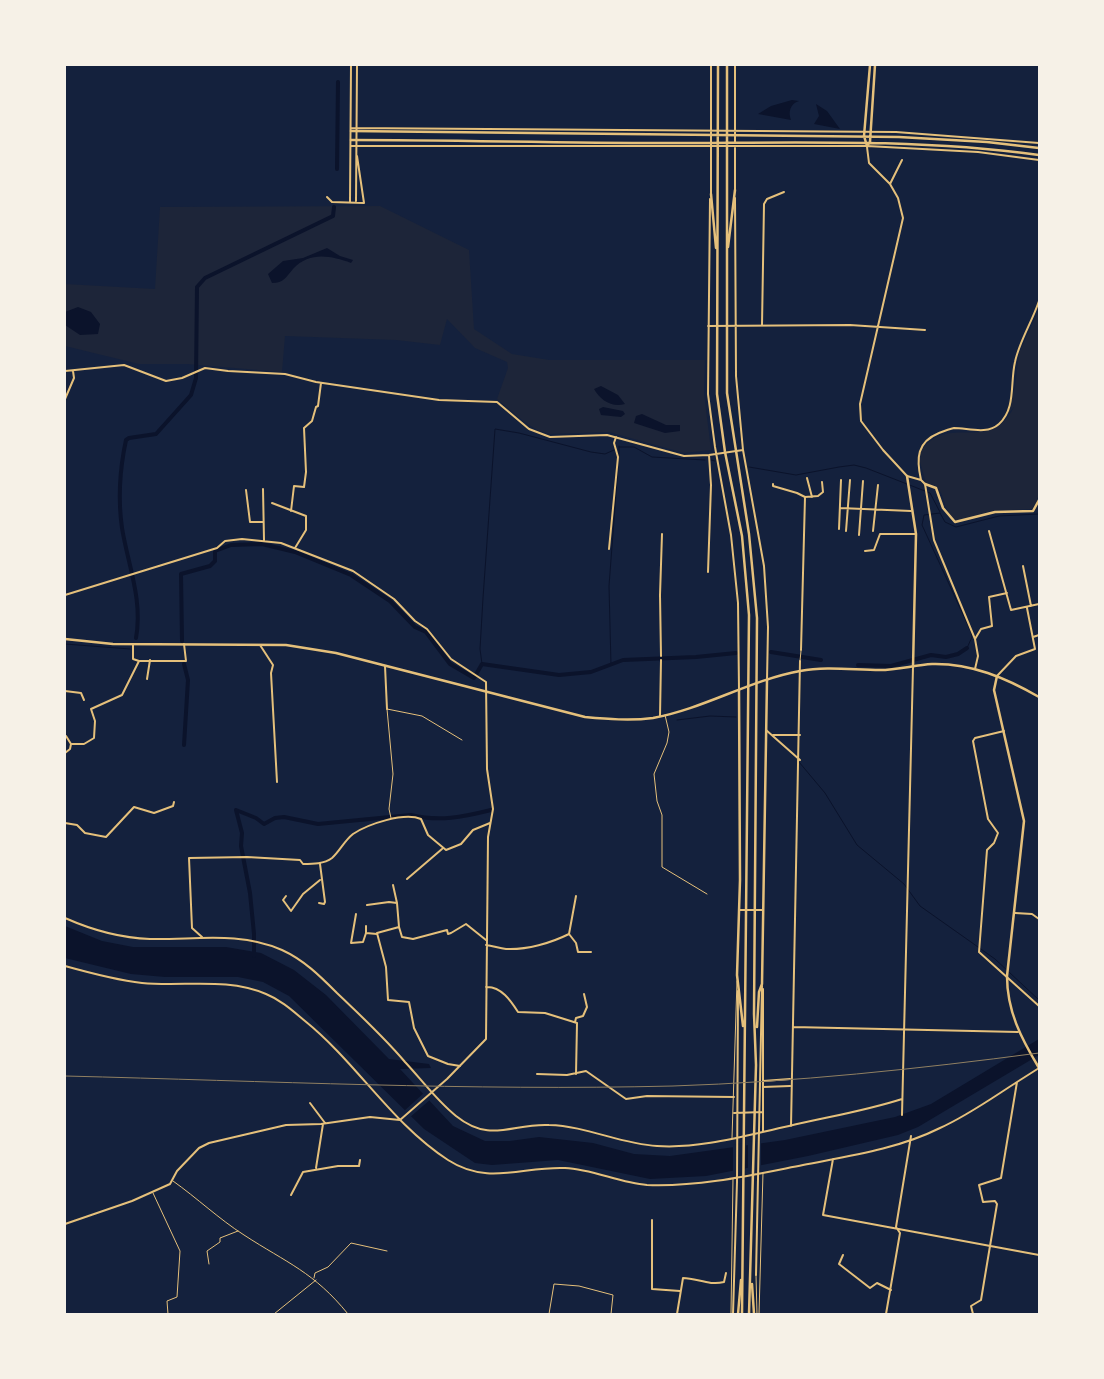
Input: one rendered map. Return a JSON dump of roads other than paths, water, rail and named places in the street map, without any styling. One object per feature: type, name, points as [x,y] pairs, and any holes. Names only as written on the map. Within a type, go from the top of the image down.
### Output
[{"type":"street","points":[[350,201],[351,65]]},
{"type":"street","points":[[356,201],[357,65]]},
{"type":"street","points":[[711,65],[708,394],[716,454],[731,535],[738,603],[739,958],[737,975],[744,1035]]},
{"type":"street","points":[[718,65],[716,146],[719,326],[718,394],[725,452],[742,536],[749,615],[742,1314]]},
{"type":"street","points":[[727,65],[728,326],[726,393],[753,569],[757,618],[754,1014],[756,1033]]},
{"type":"street","points":[[735,65],[736,376],[743,450],[764,566],[768,627],[756,1274]]},
{"type":"street","points":[[870,65],[864,136],[869,163],[890,184],[898,198],[903,218],[860,404],[861,420],[883,450],[907,476],[921,480],[925,484],[936,488],[943,508],[955,522],[995,512],[1033,511],[1039,500]]},
{"type":"street","points":[[867,146],[870,142],[875,65]]},
{"type":"street","points":[[351,130],[726,129],[870,131],[956,135],[1039,143]]},
{"type":"street","points":[[357,130],[710,136],[870,136],[987,142],[1039,148]]},
{"type":"street","points":[[351,140],[870,142],[987,148],[1039,155]]},
{"type":"street","points":[[351,146],[867,146],[978,152],[1039,160]]},
{"type":"street","points":[[327,197],[332,202],[356,201],[364,203],[361,170],[356,153]]},
{"type":"street","points":[[890,184],[902,160]]},
{"type":"street","points":[[727,256],[735,190]]},
{"type":"street","points":[[762,325],[764,204],[767,199],[784,192]]},
{"type":"street","points":[[710,194],[717,267]]},
{"type":"street","points":[[921,480],[918,455],[920,447],[927,439],[950,428],[979,431],[991,428],[997,426],[1006,416],[1011,399],[1017,354],[1039,302]]},
{"type":"street","points":[[708,326],[879,326],[925,330]]},
{"type":"street","points":[[65,371],[124,365],[166,381],[182,378],[205,368],[285,374],[321,383],[439,400],[497,402],[523,425],[542,435],[562,437],[607,435],[684,456],[709,455],[743,450]]},
{"type":"street","points":[[65,399],[74,378],[74,370]]},
{"type":"street","points":[[291,512],[294,486],[304,487],[306,472],[304,428],[312,421],[316,406],[318,406],[321,383]]},
{"type":"street","points":[[609,549],[618,457],[614,443],[616,437]]},
{"type":"street","points":[[708,572],[711,485],[709,455]]},
{"type":"street","points":[[902,1115],[916,534],[907,476]]},
{"type":"street","points":[[807,478],[812,498]]},
{"type":"street","points":[[839,529],[841,480]]},
{"type":"street","points":[[846,531],[850,480]]},
{"type":"street","points":[[859,535],[863,481]]},
{"type":"street","points":[[773,484],[773,486],[797,492],[805,498],[812,498],[822,492],[822,482]]},
{"type":"street","points":[[925,484],[930,518],[940,560],[969,620],[976,639],[978,656],[975,669]]},
{"type":"street","points":[[873,531],[878,485]]},
{"type":"street","points":[[263,489],[264,540]]},
{"type":"street","points":[[246,490],[250,522],[263,522]]},
{"type":"street","points":[[801,650],[805,498]]},
{"type":"street","points":[[272,503],[291,512],[305,514],[308,522],[306,530],[296,548]]},
{"type":"street","points":[[840,508],[911,511]]},
{"type":"street","points":[[989,531],[1008,593],[1011,610],[1039,604]]},
{"type":"street","points":[[661,656],[662,534]]},
{"type":"street","points":[[866,551],[874,550],[880,534],[916,534]]},
{"type":"street","points":[[65,595],[217,548],[226,541],[264,540],[296,548],[353,571],[394,600],[415,621],[428,629],[451,659],[486,681],[487,769],[493,809],[490,823],[486,940],[486,1039],[460,1066],[401,1119],[370,1117],[324,1123],[281,1125],[209,1143],[199,1148],[178,1171],[174,1181],[153,1193],[65,1224]]},
{"type":"street","points":[[1023,566],[1031,606]]},
{"type":"street","points":[[976,639],[981,629],[992,626],[989,597],[1008,593]]},
{"type":"street","points":[[65,966],[98,975],[142,983],[220,983],[243,986],[266,994],[286,1006],[313,1027],[348,1060],[401,1119],[448,1160],[480,1174],[503,1174],[548,1167],[572,1168],[609,1178],[651,1185],[733,1178],[859,1155],[947,1125],[1039,1068],[1018,1032],[1008,999],[1007,976],[1024,821],[994,690],[997,676],[1016,656],[1035,649],[1027,607]]},
{"type":"street","points":[[1033,636],[1039,635]]},
{"type":"street","points":[[65,641],[133,644],[294,646],[336,653],[585,717],[628,720],[665,715],[767,680],[800,671],[893,670],[951,665],[975,669],[997,676],[1039,697]]},
{"type":"street","points":[[133,644],[133,659],[139,662],[150,660],[186,660],[184,644]]},
{"type":"street","points":[[260,645],[273,665],[271,673],[277,782]]},
{"type":"street","points":[[147,679],[150,660]]},
{"type":"street","points":[[660,716],[661,660]]},
{"type":"street","points":[[791,1126],[790,1080],[800,760],[800,661]]},
{"type":"street","points":[[71,744],[84,744],[94,738],[95,721],[91,709],[122,695],[139,662]]},
{"type":"street","points":[[385,665],[387,709]]},
{"type":"street","points":[[65,691],[81,693],[84,700]]},
{"type":"street","points":[[766,730],[800,760]]},
{"type":"street","points":[[1004,731],[975,738],[973,741],[988,819],[998,833],[994,843],[987,850],[979,952],[1039,1006]]},
{"type":"street","points":[[773,735],[800,736]]},
{"type":"street","points":[[65,753],[70,750],[71,744],[66,736]]},
{"type":"street","points":[[65,780],[65,785]]},
{"type":"street","points":[[65,823],[80,826],[83,832],[106,837],[134,807],[160,812],[173,806],[174,802]]},
{"type":"street","points":[[202,937],[192,928],[189,858],[274,858],[300,860],[303,864],[320,864],[332,858],[354,834],[391,819],[409,816],[421,818],[428,835],[442,849],[446,850],[458,846],[473,830],[490,823]]},
{"type":"street","points":[[407,879],[442,849]]},
{"type":"street","points":[[319,903],[324,904],[325,902],[320,880],[320,864]]},
{"type":"street","points":[[286,896],[283,900],[291,911],[303,894],[320,880]]},
{"type":"street","points":[[393,885],[402,937],[408,939],[447,930],[451,933],[466,924],[486,940]]},
{"type":"street","points":[[576,896],[569,934],[576,943],[578,952],[591,952]]},
{"type":"street","points":[[367,906],[389,902],[397,903]]},
{"type":"street","points":[[739,910],[762,910]]},
{"type":"street","points":[[1015,912],[1038,918],[1039,913]]},
{"type":"street","points":[[356,914],[351,943],[363,942],[366,926]]},
{"type":"street","points":[[65,918],[108,934],[129,938],[220,936],[260,942],[283,951],[303,962],[370,1025],[430,1094],[460,1119],[488,1130],[505,1132],[547,1124],[585,1129],[632,1144],[675,1147],[732,1138],[861,1112],[902,1099]]},
{"type":"street","points":[[366,934],[377,934],[399,927]]},
{"type":"street","points":[[377,934],[386,962],[388,1000],[409,1002],[414,1028],[428,1056],[442,1062],[460,1066]]},
{"type":"street","points":[[486,945],[508,949],[522,948],[546,943],[569,934]]},
{"type":"street","points":[[749,1314],[756,1033],[759,992],[762,984]]},
{"type":"street","points":[[762,984],[764,998],[763,1132]]},
{"type":"street","points":[[486,987],[493,987],[504,994],[518,1012],[545,1013],[575,1022]]},
{"type":"street","points":[[732,1314],[737,1174],[738,989]]},
{"type":"street","points":[[575,1022],[576,1018],[582,1016],[587,1008],[584,994]]},
{"type":"street","points":[[575,1022],[577,1023],[576,1074]]},
{"type":"street","points":[[792,1027],[1018,1032]]},
{"type":"street","points":[[537,1074],[576,1074],[586,1071],[626,1099],[647,1096],[734,1097]]},
{"type":"street","points":[[763,1080],[790,1080]]},
{"type":"street","points":[[973,1314],[971,1306],[981,1300],[996,1204],[995,1201],[983,1202],[980,1185],[1001,1178],[1017,1082]]},
{"type":"street","points":[[763,1087],[790,1086]]},
{"type":"street","points":[[310,1103],[324,1123],[316,1169]]},
{"type":"street","points":[[734,1113],[763,1112]]},
{"type":"street","points":[[886,1314],[900,1233],[896,1227],[911,1138]]},
{"type":"street","points":[[833,1159],[823,1215],[897,1230],[990,1244],[1039,1255]]},
{"type":"street","points":[[291,1195],[302,1174],[316,1169],[359,1166],[360,1160]]},
{"type":"street","points":[[652,1220],[653,1290],[680,1291]]},
{"type":"street","points":[[843,1255],[838,1264],[870,1288],[877,1283],[891,1290]]},
{"type":"street","points":[[676,1314],[680,1291],[685,1277],[705,1283],[721,1283],[724,1282],[726,1273]]},
{"type":"street","points":[[738,1314],[742,1274]]},
{"type":"street","points":[[751,1277],[757,1314]]},
{"type":"lane","points":[[800,661],[801,650]]},
{"type":"lane","points":[[391,819],[389,809],[393,774],[387,709],[422,716],[462,740]]},
{"type":"lane","points":[[665,715],[669,732],[667,743],[654,774],[657,800],[662,815],[662,867],[708,894]]},
{"type":"lane","points":[[732,1138],[737,975]]},
{"type":"lane","points":[[757,1314],[763,1173]]},
{"type":"lane","points":[[732,1314],[733,1178]]},
{"type":"lane","points":[[174,1181],[239,1231],[294,1263],[315,1279],[348,1314]]},
{"type":"lane","points":[[153,1193],[172,1229],[181,1254],[177,1297],[167,1301],[168,1314]]},
{"type":"lane","points":[[209,1264],[207,1251],[220,1242],[220,1238],[239,1231]]},
{"type":"lane","points":[[274,1314],[315,1279],[315,1273],[328,1267],[351,1243],[387,1251]]},
{"type":"lane","points":[[756,1274],[757,1314]]},
{"type":"lane","points":[[549,1314],[554,1284],[579,1286],[613,1295],[611,1314]]},
{"type":"waterway","points":[[337,169],[338,82]]},
{"type":"waterway","points":[[136,638],[138,610],[122,528],[120,506],[121,473],[126,440],[156,434],[191,395],[196,378],[197,287],[205,278],[333,216],[334,207]]},
{"type":"waterway","points":[[482,664],[480,649],[495,429],[519,433],[591,452],[605,454],[614,450]]},
{"type":"waterway","points":[[619,446],[619,456]]},
{"type":"waterway","points":[[619,447],[634,447],[652,457],[705,460]]},
{"type":"waterway","points":[[711,460],[715,461]]},
{"type":"waterway","points":[[749,467],[796,475],[854,465],[930,493],[940,512]]},
{"type":"waterway","points":[[611,665],[609,586],[618,467]]},
{"type":"waterway","points":[[967,648],[972,637],[971,632],[922,525],[924,515],[940,513],[945,522],[956,527],[999,516],[1039,514]]},
{"type":"waterway","points":[[182,641],[181,574],[210,566],[215,561],[215,551],[231,545],[262,544],[295,552],[351,575],[390,601],[415,627],[426,632],[450,664],[474,678],[482,664],[559,675],[591,672],[623,660],[696,657],[736,653]]},
{"type":"waterway","points":[[65,644],[130,649]]},
{"type":"waterway","points":[[858,665],[891,666],[931,655],[946,657],[958,654],[967,648]]},
{"type":"waterway","points":[[771,652],[821,660]]},
{"type":"waterway","points":[[184,664],[188,680],[184,745]]},
{"type":"waterway","points":[[677,720],[710,716],[736,717]]},
{"type":"waterway","points":[[768,733],[773,737]]},
{"type":"waterway","points":[[799,762],[825,793],[857,845],[904,884],[920,906],[995,959],[1039,1000]]},
{"type":"waterway","points":[[254,956],[250,893],[241,846],[242,833],[236,810],[256,818],[264,824],[275,818],[284,817],[318,824],[411,815],[451,818],[491,810]]},
{"type":"railway","points":[[65,1076],[445,1086],[673,1086],[856,1074],[1039,1053]]}]
